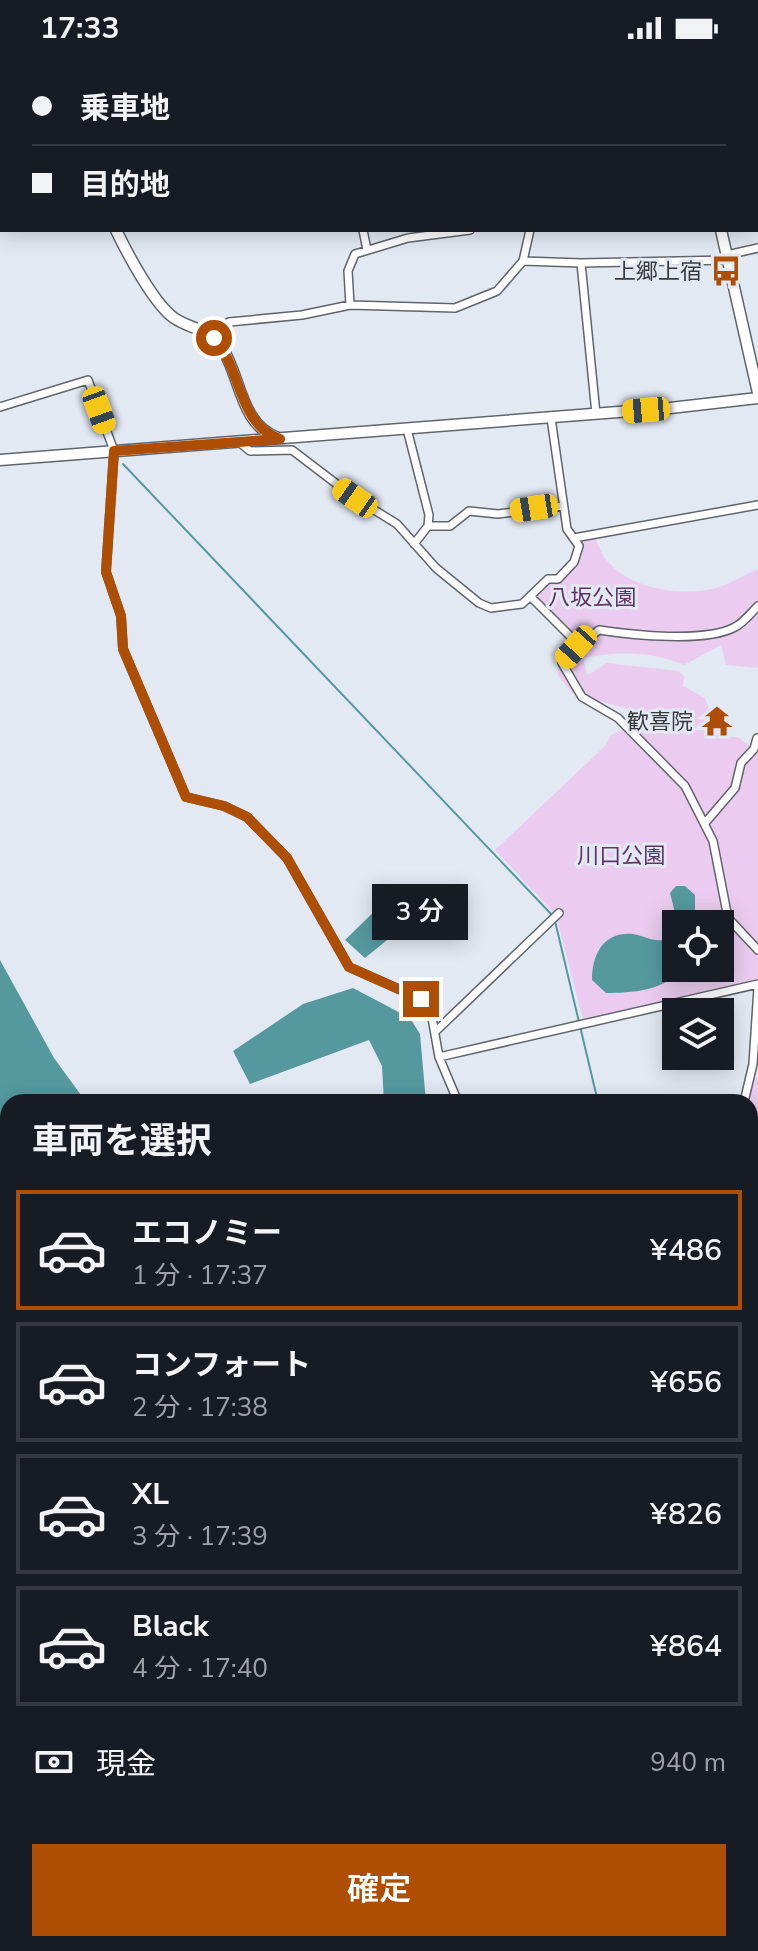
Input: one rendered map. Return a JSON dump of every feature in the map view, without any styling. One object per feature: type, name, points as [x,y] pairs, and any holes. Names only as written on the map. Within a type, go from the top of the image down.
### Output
[{"type":"street","points":[[117,232],[167,312],[208,333],[228,358],[253,420],[267,434],[280,439]]},
{"type":"street","points":[[363,232],[367,250]]},
{"type":"street","points":[[350,305],[350,261],[355,254],[408,238],[454,232]]},
{"type":"street","points":[[208,333],[229,322],[302,315],[350,305],[455,308],[497,291],[523,261],[530,232]]},
{"type":"street","points":[[0,460],[551,418],[758,396],[721,232]]},
{"type":"street","points":[[523,261],[581,263],[727,258],[758,248]]},
{"type":"street","points":[[581,263],[596,414]]},
{"type":"street","points":[[0,407],[88,380],[114,451],[106,572],[121,616],[123,649],[186,797],[224,806],[247,817],[287,858],[349,967],[421,999],[431,1012],[439,1057],[455,1094]]},
{"type":"street","points":[[239,442],[250,451],[292,450],[344,491],[397,524],[436,568],[479,603],[491,608],[512,607],[532,598],[539,585],[558,579],[574,562],[579,546],[567,529],[551,418]]},
{"type":"street","points":[[407,429],[427,501],[428,526],[414,544]]},
{"type":"street","points":[[574,538],[758,505]]},
{"type":"street","points":[[428,526],[450,526],[469,511],[498,514],[563,506]]},
{"type":"street","points":[[532,598],[576,642],[576,647]]},
{"type":"street","points":[[758,606],[734,628],[681,637],[634,636],[599,630],[576,647],[562,663],[582,697],[627,725],[685,786],[713,841],[728,918],[758,950]]},
{"type":"street","points":[[705,823],[735,788],[741,763],[754,749],[758,738],[747,738]]},
{"type":"street","points":[[436,1031],[559,913]]},
{"type":"street","points":[[439,1057],[758,986],[753,1064],[746,1094]]},
{"type":"green space","points":[[596,538],[602,554],[626,577],[660,589],[678,591],[712,589],[758,569],[758,668],[726,665],[721,645],[684,665],[659,657],[634,654],[583,658],[587,675],[607,663],[679,671],[684,676],[683,686],[705,698],[718,737],[738,737],[758,752],[758,981],[680,998],[662,998],[662,1002],[583,1019],[556,915],[495,850],[606,745],[610,736],[637,721],[631,710],[572,693],[558,676],[559,656],[574,640],[532,598],[546,583],[571,568],[580,552],[580,540]]},
{"type":"green space","points":[[758,1075],[758,1094],[751,1094]]},
{"type":"water","points":[[676,886],[685,886],[695,895],[695,910],[674,910],[670,893]]},
{"type":"water","points":[[390,896],[413,919],[365,958],[345,940]]},
{"type":"water","points":[[633,934],[662,940],[662,982],[667,982],[637,991],[606,993],[592,980],[594,962],[601,946],[614,936]]},
{"type":"water","points":[[0,960],[54,1058],[80,1094],[0,1094]]},
{"type":"water","points":[[353,988],[410,1018],[420,1034],[425,1094],[384,1094],[382,1066],[369,1040],[250,1084],[233,1051],[303,1004]]},
{"type":"waterway","points":[[123,464],[552,915]]},
{"type":"waterway","points":[[555,921],[596,1094]]},
{"type":"place","name":"上郷上宿","points":[[726,271]]},
{"type":"place","name":"歓喜院","points":[[717,721]]},
{"type":"route","points":[[214,338],[228,358],[253,420],[267,434],[280,439],[114,451],[106,572],[121,616],[123,649],[186,797],[224,806],[247,817],[287,858],[349,967],[421,999]]},
{"type":"park label","name":"八坂公園","points":[[592,597]]},
{"type":"park label","name":"川口公園","points":[[621,855]]}]
